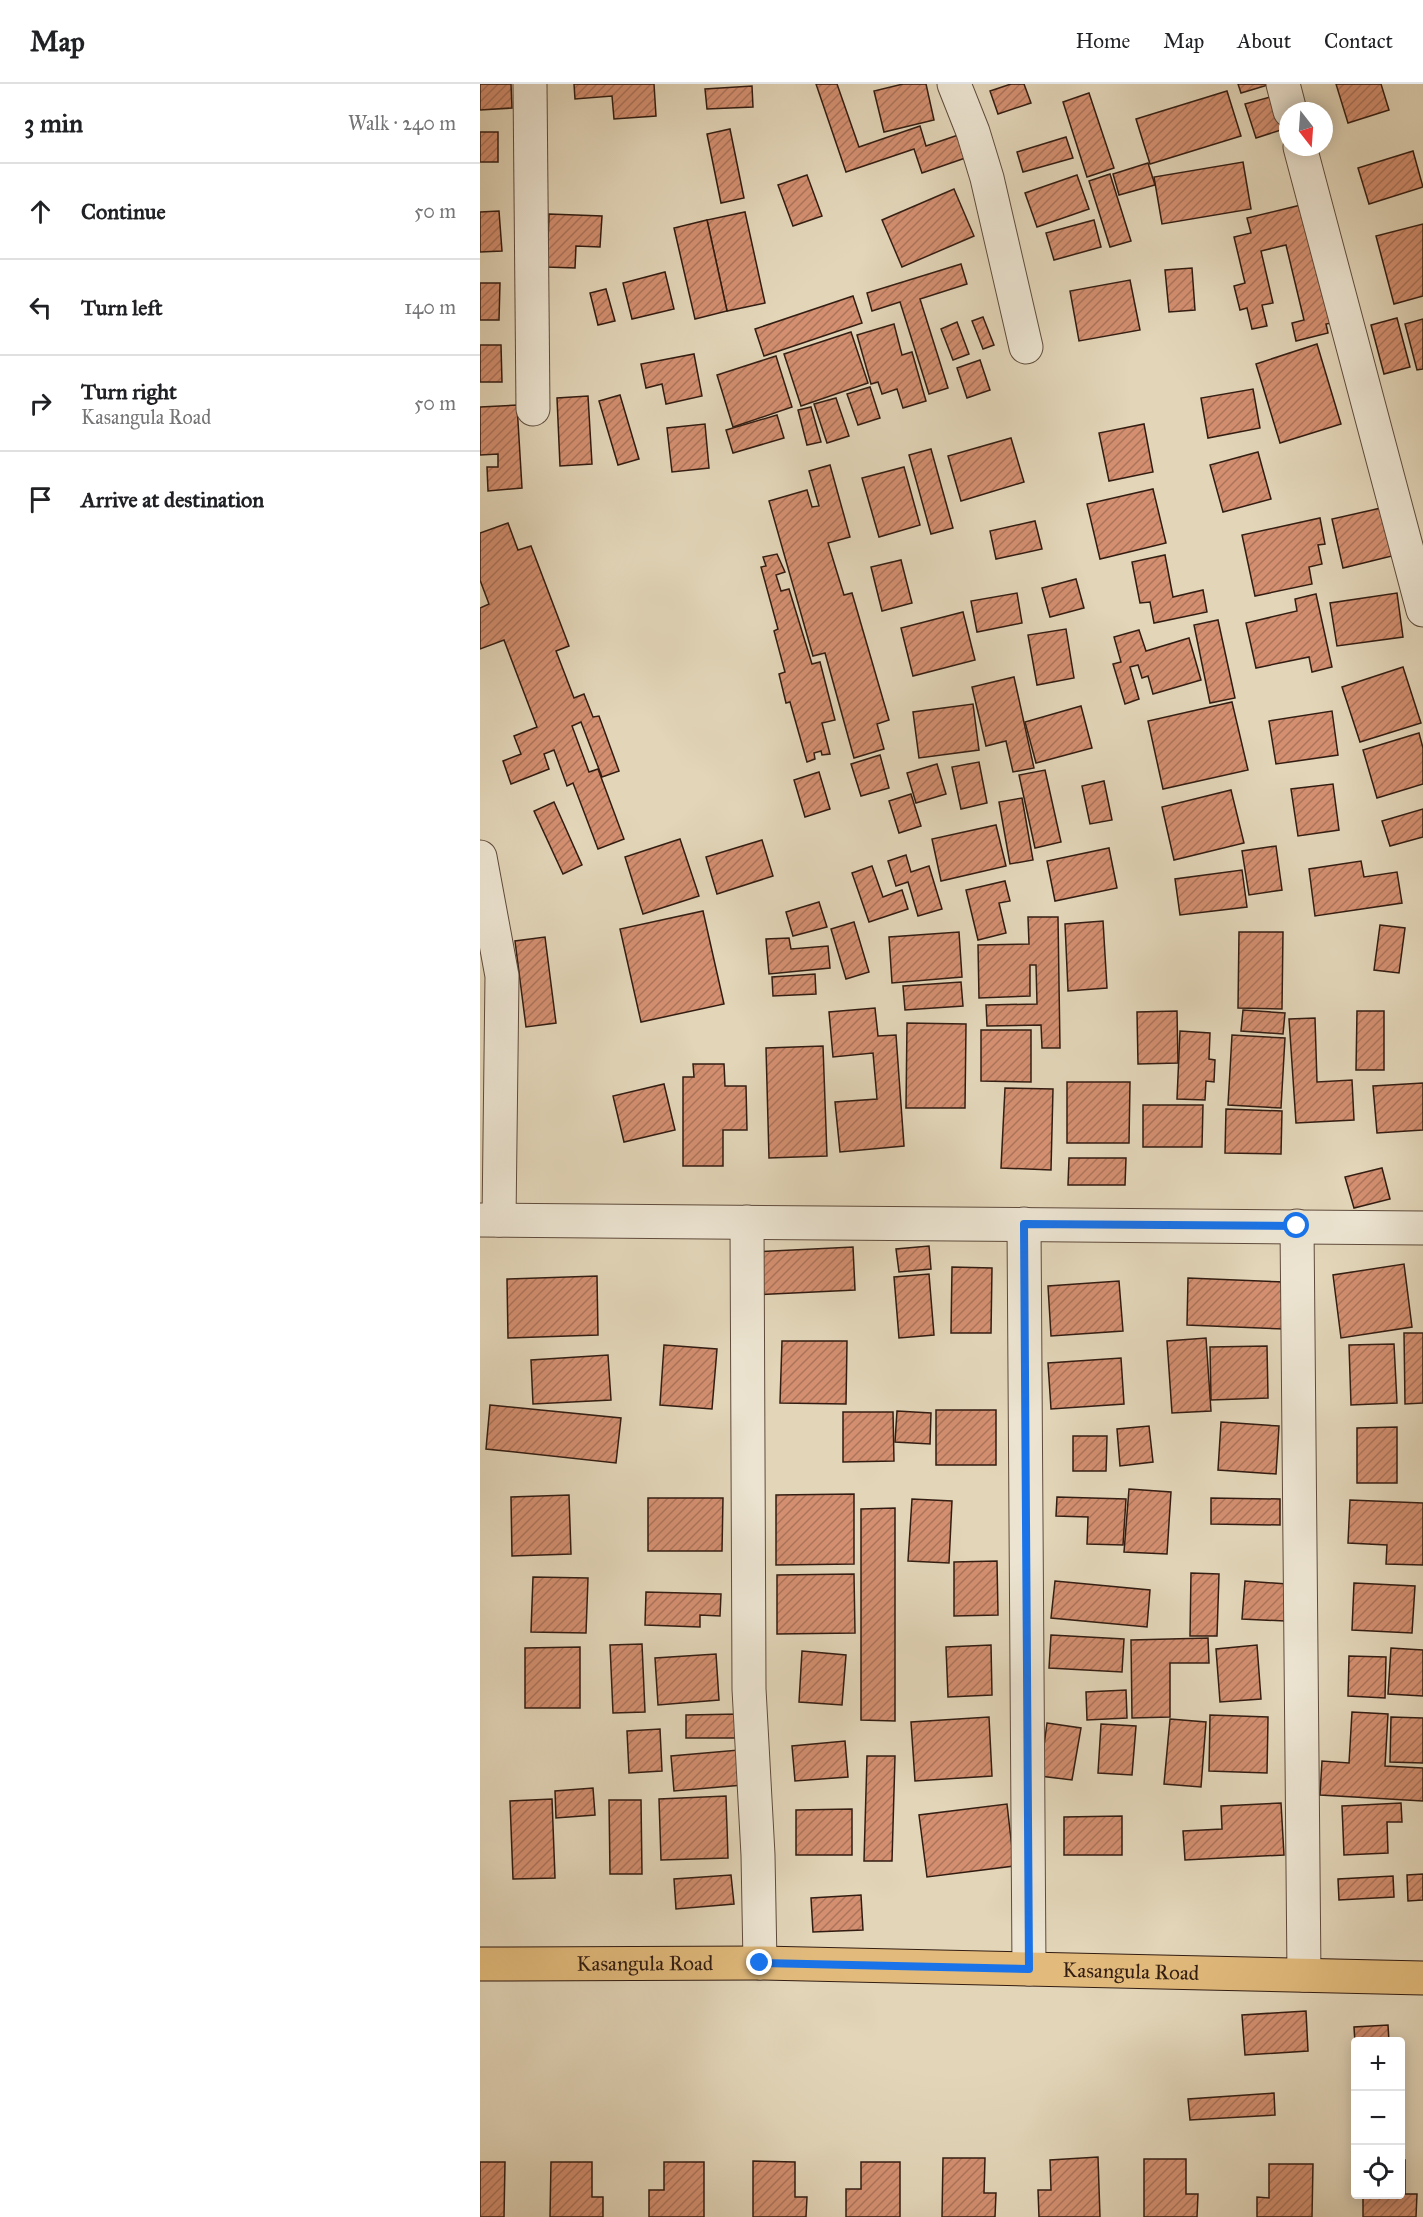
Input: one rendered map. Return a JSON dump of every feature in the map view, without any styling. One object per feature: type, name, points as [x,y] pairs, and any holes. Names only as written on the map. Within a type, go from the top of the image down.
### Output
[{"type":"main road","name":"Kasangula Road","points":[[480,1964],[760,1963],[1423,1978]]},
{"type":"street","points":[[530,84],[533,409]]},
{"type":"street","points":[[954,84],[973,132],[987,178],[1026,347]]},
{"type":"street","points":[[1283,84],[1288,102]]},
{"type":"street","points":[[1301,156],[1423,610]]},
{"type":"street","points":[[480,857],[502,976],[490,1220],[1423,1228]]},
{"type":"street","points":[[747,1222],[749,1689],[759,1855],[760,1963]]},
{"type":"street","points":[[1024,1224],[1029,1969]]},
{"type":"street","points":[[1297,1226],[1304,1975]]},
{"type":"building","points":[[480,84],[511,84],[512,108],[480,110]]},
{"type":"building","points":[[574,84],[654,84],[656,116],[614,119],[612,96],[575,99]]},
{"type":"building","points":[[816,84],[837,84],[859,147],[920,126],[926,146],[967,132],[974,155],[922,173],[914,149],[846,172]]},
{"type":"building","points":[[903,84],[926,84],[934,120],[884,132],[874,91]]},
{"type":"building","points":[[1011,84],[1024,84],[1031,103],[998,114],[990,91]]},
{"type":"building","points":[[1238,84],[1268,84],[1268,85],[1241,93]]},
{"type":"building","points":[[1336,84],[1381,84],[1389,110],[1348,123]]},
{"type":"building","points":[[752,86],[753,107],[707,109],[705,89]]},
{"type":"building","points":[[1227,91],[1241,136],[1150,164],[1136,119]]},
{"type":"building","points":[[1089,93],[1114,168],[1087,177],[1063,102]]},
{"type":"building","points":[[1274,96],[1279,112],[1279,131],[1256,138],[1245,104]]},
{"type":"building","points":[[730,129],[744,198],[721,203],[707,134]]},
{"type":"building","points":[[480,132],[498,132],[498,162],[480,162]]},
{"type":"building","points":[[1066,137],[1073,158],[1023,172],[1017,152]]},
{"type":"building","points":[[1413,151],[1423,187],[1369,204],[1358,168]]},
{"type":"building","points":[[1243,162],[1251,209],[1162,224],[1154,177]]},
{"type":"building","points":[[1148,163],[1155,185],[1119,195],[1113,174]]},
{"type":"building","points":[[1110,174],[1131,241],[1110,247],[1089,181]]},
{"type":"building","points":[[807,175],[822,216],[793,226],[778,185]]},
{"type":"building","points":[[1077,175],[1089,209],[1037,227],[1025,193]]},
{"type":"building","points":[[954,189],[974,236],[902,267],[882,220]]},
{"type":"building","points":[[1301,205],[1337,322],[1326,324],[1328,333],[1296,341],[1292,323],[1304,320],[1286,245],[1261,251],[1273,303],[1262,305],[1267,326],[1252,329],[1247,308],[1240,310],[1234,286],[1245,283],[1234,237],[1251,233],[1247,218]]},
{"type":"building","points":[[499,211],[502,251],[480,252],[480,212]]},
{"type":"building","points":[[745,212],[765,303],[727,311],[707,220]]},
{"type":"building","points":[[549,214],[602,216],[600,247],[576,246],[575,268],[547,267]]},
{"type":"building","points":[[707,220],[727,311],[695,319],[674,228]]},
{"type":"building","points":[[1094,220],[1101,247],[1054,260],[1046,233]]},
{"type":"building","points":[[1423,224],[1423,296],[1394,304],[1376,236]]},
{"type":"building","points":[[961,264],[967,284],[920,299],[948,388],[929,394],[900,302],[872,311],[867,293]]},
{"type":"building","points":[[1192,268],[1195,310],[1169,312],[1165,270]]},
{"type":"building","points":[[665,272],[674,309],[632,319],[623,283]]},
{"type":"building","points":[[1130,280],[1140,330],[1079,341],[1070,291]]},
{"type":"building","points":[[480,283],[500,283],[499,320],[480,320]]},
{"type":"building","points":[[606,289],[615,321],[598,325],[590,293]]},
{"type":"building","points":[[853,296],[862,323],[764,356],[755,329]]},
{"type":"building","points":[[983,317],[994,345],[983,349],[972,321]]},
{"type":"building","points":[[1397,318],[1410,367],[1384,374],[1371,325]]},
{"type":"building","points":[[1423,319],[1423,369],[1417,370],[1405,324]]},
{"type":"building","points":[[957,322],[969,354],[953,360],[941,329]]},
{"type":"building","points":[[894,324],[902,355],[912,352],[926,401],[903,408],[897,389],[882,394],[878,382],[871,384],[857,335]]},
{"type":"building","points":[[851,332],[868,383],[801,406],[784,354]]},
{"type":"building","points":[[1317,344],[1341,424],[1280,443],[1256,364]]},
{"type":"building","points":[[480,345],[501,345],[502,382],[480,382]]},
{"type":"building","points":[[694,354],[702,396],[666,404],[662,384],[646,388],[641,364]]},
{"type":"building","points":[[776,356],[792,407],[733,427],[717,375]]},
{"type":"building","points":[[980,360],[990,390],[967,398],[957,368]]},
{"type":"building","points":[[870,387],[880,418],[858,425],[847,394]]},
{"type":"building","points":[[1253,389],[1260,428],[1208,438],[1201,398]]},
{"type":"building","points":[[620,395],[639,459],[618,465],[599,401]]},
{"type":"building","points":[[588,396],[592,464],[560,466],[557,398]]},
{"type":"building","points":[[836,398],[849,436],[827,443],[814,404]]},
{"type":"building","points":[[517,405],[522,488],[488,491],[487,467],[498,467],[498,454],[480,455],[480,407]]},
{"type":"building","points":[[811,407],[821,442],[807,445],[798,410]]},
{"type":"building","points":[[777,415],[784,438],[733,453],[726,430]]},
{"type":"building","points":[[705,424],[709,468],[672,472],[667,428]]},
{"type":"building","points":[[1144,424],[1153,472],[1109,481],[1099,433]]},
{"type":"building","points":[[1011,438],[1024,482],[961,501],[948,456]]},
{"type":"building","points":[[931,449],[953,528],[931,534],[909,455]]},
{"type":"building","points":[[1258,452],[1271,499],[1223,512],[1210,465]]},
{"type":"building","points":[[830,465],[850,537],[828,543],[844,595],[852,593],[889,720],[877,724],[884,749],[854,758],[825,653],[813,656],[769,501],[807,490],[812,507],[819,506],[809,471]]},
{"type":"building","points":[[904,467],[920,525],[879,537],[862,478]]},
{"type":"building","points":[[1153,489],[1166,543],[1100,559],[1087,504]]},
{"type":"building","points":[[1381,508],[1392,556],[1343,568],[1332,519]]},
{"type":"building","points":[[1320,518],[1325,544],[1318,545],[1322,564],[1309,567],[1312,584],[1255,596],[1242,535]]},
{"type":"building","points":[[1035,521],[1042,549],[996,559],[990,531]]},
{"type":"building","points":[[508,523],[518,550],[531,546],[569,646],[556,651],[574,698],[584,694],[593,717],[599,716],[619,771],[602,777],[581,722],[572,726],[589,772],[598,769],[624,839],[598,849],[573,783],[567,786],[554,750],[544,754],[549,769],[511,784],[503,761],[521,754],[514,736],[537,727],[504,640],[480,649],[480,608],[489,604],[480,580],[480,533]]},
{"type":"building","points":[[777,554],[785,572],[776,575],[781,591],[789,589],[812,664],[820,662],[835,720],[822,723],[830,754],[822,755],[821,751],[814,753],[815,759],[807,762],[790,702],[786,703],[779,674],[785,672],[774,631],[778,629],[761,567],[766,566],[763,557]]},
{"type":"building","points":[[1165,555],[1173,597],[1203,590],[1207,612],[1154,623],[1150,602],[1140,603],[1132,562]]},
{"type":"building","points":[[901,560],[912,603],[882,611],[871,567]]},
{"type":"building","points":[[1076,579],[1084,608],[1050,617],[1042,588]]},
{"type":"building","points":[[1017,593],[1022,623],[977,632],[971,601]]},
{"type":"building","points":[[1397,593],[1403,637],[1337,646],[1330,603]]},
{"type":"building","points":[[1316,594],[1332,667],[1312,672],[1309,657],[1256,668],[1246,623],[1297,611],[1295,599]]},
{"type":"building","points":[[963,612],[975,660],[913,676],[901,628]]},
{"type":"building","points":[[1218,620],[1235,698],[1210,703],[1194,625]]},
{"type":"building","points":[[1066,629],[1074,678],[1037,685],[1028,635]]},
{"type":"building","points":[[1139,630],[1146,651],[1189,638],[1201,680],[1153,694],[1148,676],[1142,678],[1138,665],[1130,667],[1139,699],[1125,704],[1113,664],[1121,662],[1114,637]]},
{"type":"building","points":[[1403,667],[1421,723],[1360,742],[1342,687]]},
{"type":"building","points":[[1014,677],[1034,768],[1013,772],[1006,741],[986,746],[972,687]]},
{"type":"building","points":[[1232,702],[1248,770],[1163,789],[1148,721]]},
{"type":"building","points":[[973,704],[979,750],[919,758],[913,712]]},
{"type":"building","points":[[1081,706],[1092,748],[1036,763],[1025,722]]},
{"type":"building","points":[[1332,711],[1338,755],[1276,764],[1269,721]]},
{"type":"building","points":[[1419,733],[1423,748],[1423,784],[1377,798],[1363,750]]},
{"type":"building","points":[[880,755],[889,788],[861,796],[851,764]]},
{"type":"building","points":[[979,762],[987,803],[961,809],[952,767]]},
{"type":"building","points":[[937,764],[946,794],[916,803],[907,773]]},
{"type":"building","points":[[1045,770],[1061,842],[1035,848],[1019,775]]},
{"type":"building","points":[[819,772],[830,809],[805,817],[794,780]]},
{"type":"building","points":[[1104,781],[1112,820],[1090,824],[1082,786]]},
{"type":"building","points":[[1333,784],[1339,830],[1298,836],[1291,789]]},
{"type":"building","points":[[1231,790],[1244,843],[1174,860],[1162,807]]},
{"type":"building","points":[[911,794],[921,826],[899,833],[889,801]]},
{"type":"building","points":[[1022,798],[1033,860],[1010,864],[999,802]]},
{"type":"building","points":[[554,802],[582,865],[563,874],[534,811]]},
{"type":"building","points":[[1423,809],[1423,837],[1390,846],[1382,821]]},
{"type":"building","points":[[996,825],[1006,866],[941,881],[932,839]]},
{"type":"building","points":[[680,839],[699,896],[643,914],[625,857]]},
{"type":"building","points":[[762,840],[773,876],[717,894],[706,857]]},
{"type":"building","points":[[1276,846],[1282,890],[1249,895],[1242,851]]},
{"type":"building","points":[[1109,848],[1117,888],[1055,901],[1047,861]]},
{"type":"building","points":[[906,855],[911,872],[929,866],[942,909],[918,916],[908,882],[896,886],[888,861]]},
{"type":"building","points":[[1361,861],[1364,877],[1397,872],[1402,903],[1315,916],[1309,869]]},
{"type":"building","points":[[872,866],[883,897],[902,890],[908,909],[869,922],[852,873]]},
{"type":"building","points":[[1242,870],[1247,907],[1180,915],[1175,879]]},
{"type":"building","points":[[1005,881],[1010,901],[999,903],[1006,933],[978,940],[966,890]]},
{"type":"building","points":[[819,902],[827,927],[793,936],[786,912]]},
{"type":"building","points":[[703,911],[724,1004],[641,1022],[620,929]]},
{"type":"building","points":[[1028,917],[1058,917],[1060,1048],[1042,1048],[1041,1025],[987,1026],[986,1005],[1037,1004],[1036,965],[1030,965],[1030,996],[979,998],[978,945],[1029,944]]},
{"type":"building","points":[[1103,921],[1107,988],[1068,991],[1065,924]]},
{"type":"building","points":[[854,922],[869,972],[846,979],[831,929]]},
{"type":"building","points":[[1380,925],[1405,928],[1399,973],[1374,970]]},
{"type":"building","points":[[959,932],[962,977],[892,983],[889,937]]},
{"type":"building","points":[[1239,932],[1283,932],[1282,1009],[1238,1008]]},
{"type":"building","points":[[545,937],[556,1023],[526,1027],[515,941]]},
{"type":"building","points":[[789,938],[791,949],[828,946],[830,968],[769,974],[766,939]]},
{"type":"building","points":[[815,974],[816,994],[773,996],[772,977]]},
{"type":"building","points":[[961,982],[963,1006],[905,1010],[903,986]]},
{"type":"building","points":[[875,1008],[878,1036],[896,1035],[904,1146],[840,1152],[835,1102],[877,1099],[873,1053],[833,1057],[829,1012]]},
{"type":"building","points":[[1243,1010],[1285,1013],[1283,1034],[1241,1031]]},
{"type":"building","points":[[1177,1011],[1178,1063],[1138,1064],[1137,1012]]},
{"type":"building","points":[[1357,1011],[1384,1011],[1384,1070],[1356,1070]]},
{"type":"building","points":[[1315,1018],[1317,1082],[1352,1080],[1354,1120],[1296,1123],[1289,1019]]},
{"type":"building","points":[[907,1023],[966,1024],[965,1108],[906,1108]]},
{"type":"building","points":[[981,1030],[1031,1030],[1031,1082],[981,1081]]},
{"type":"building","points":[[1180,1031],[1210,1033],[1209,1059],[1215,1060],[1214,1082],[1206,1081],[1205,1100],[1177,1099]]},
{"type":"building","points":[[1232,1035],[1285,1038],[1281,1108],[1228,1105]]},
{"type":"building","points":[[823,1046],[827,1156],[769,1158],[766,1048]]},
{"type":"building","points":[[693,1064],[724,1064],[725,1086],[746,1086],[747,1130],[723,1130],[723,1166],[683,1166],[683,1077],[694,1077]]},
{"type":"building","points":[[1067,1082],[1130,1082],[1129,1143],[1067,1143]]},
{"type":"building","points":[[1423,1083],[1423,1130],[1377,1133],[1373,1086]]},
{"type":"building","points":[[664,1084],[675,1130],[624,1142],[613,1096]]},
{"type":"building","points":[[1005,1088],[1053,1089],[1051,1170],[1001,1168]]},
{"type":"building","points":[[1143,1105],[1203,1105],[1202,1147],[1143,1147]]},
{"type":"building","points":[[1226,1109],[1282,1111],[1281,1154],[1225,1153]]},
{"type":"building","points":[[1069,1158],[1126,1158],[1125,1185],[1068,1185]]},
{"type":"building","points":[[1382,1168],[1390,1199],[1354,1208],[1345,1177]]},
{"type":"building","points":[[929,1246],[931,1269],[899,1272],[896,1249]]},
{"type":"building","points":[[853,1247],[855,1290],[754,1295],[752,1252]]},
{"type":"building","points":[[1404,1264],[1412,1327],[1341,1338],[1333,1275]]},
{"type":"building","points":[[952,1267],[992,1268],[991,1333],[951,1333]]},
{"type":"building","points":[[929,1274],[934,1335],[899,1338],[894,1277]]},
{"type":"building","points":[[597,1276],[598,1335],[508,1338],[507,1279]]},
{"type":"building","points":[[1188,1278],[1285,1282],[1284,1329],[1187,1325]]},
{"type":"building","points":[[1119,1281],[1123,1331],[1051,1336],[1048,1286]]},
{"type":"building","points":[[1404,1333],[1423,1333],[1423,1403],[1405,1404]]},
{"type":"building","points":[[1206,1338],[1211,1411],[1172,1413],[1167,1341]]},
{"type":"building","points":[[782,1341],[847,1341],[846,1404],[780,1403]]},
{"type":"building","points":[[1394,1344],[1397,1403],[1351,1405],[1349,1345]]},
{"type":"building","points":[[664,1345],[717,1349],[712,1409],[660,1405]]},
{"type":"building","points":[[1267,1346],[1268,1398],[1211,1400],[1210,1347]]},
{"type":"building","points":[[608,1355],[611,1400],[533,1404],[531,1360]]},
{"type":"building","points":[[1121,1358],[1124,1404],[1051,1409],[1048,1363]]},
{"type":"building","points":[[490,1405],[621,1418],[616,1463],[486,1449]]},
{"type":"building","points":[[936,1410],[996,1410],[996,1465],[936,1465]]},
{"type":"building","points":[[897,1411],[931,1413],[930,1444],[895,1442]]},
{"type":"building","points":[[843,1412],[893,1412],[894,1461],[843,1462]]},
{"type":"building","points":[[1221,1422],[1279,1426],[1276,1474],[1218,1470]]},
{"type":"building","points":[[1149,1426],[1153,1462],[1120,1466],[1117,1429]]},
{"type":"building","points":[[1397,1427],[1397,1483],[1357,1483],[1357,1428]]},
{"type":"building","points":[[1073,1436],[1107,1436],[1106,1471],[1073,1471]]},
{"type":"building","points":[[1129,1489],[1171,1492],[1167,1554],[1124,1552]]},
{"type":"building","points":[[854,1494],[854,1564],[776,1565],[776,1495]]},
{"type":"building","points":[[569,1495],[571,1554],[512,1556],[511,1497]]},
{"type":"building","points":[[1057,1497],[1126,1499],[1123,1545],[1087,1544],[1088,1517],[1056,1516]]},
{"type":"building","points":[[648,1498],[723,1498],[722,1551],[648,1551]]},
{"type":"building","points":[[1211,1498],[1280,1499],[1280,1525],[1211,1524]]},
{"type":"building","points":[[912,1499],[952,1501],[949,1563],[908,1561]]},
{"type":"building","points":[[1350,1500],[1423,1503],[1423,1565],[1386,1564],[1387,1545],[1348,1543]]},
{"type":"building","points":[[895,1508],[895,1721],[861,1720],[861,1509]]},
{"type":"building","points":[[997,1561],[998,1615],[954,1616],[954,1562]]},
{"type":"building","points":[[1191,1573],[1219,1574],[1217,1636],[1190,1636]]},
{"type":"building","points":[[854,1574],[855,1633],[777,1634],[777,1575]]},
{"type":"building","points":[[533,1577],[588,1578],[586,1633],[531,1632]]},
{"type":"building","points":[[1055,1581],[1150,1590],[1147,1627],[1051,1618]]},
{"type":"building","points":[[1245,1581],[1287,1584],[1285,1621],[1242,1619]]},
{"type":"building","points":[[1354,1583],[1415,1586],[1412,1633],[1352,1630]]},
{"type":"building","points":[[646,1592],[721,1594],[720,1616],[700,1615],[700,1627],[645,1625]]},
{"type":"building","points":[[1051,1635],[1124,1639],[1122,1672],[1049,1668]]},
{"type":"building","points":[[1208,1638],[1209,1663],[1170,1663],[1170,1717],[1132,1718],[1131,1640]]},
{"type":"building","points":[[642,1644],[645,1712],[613,1713],[610,1645]]},
{"type":"building","points":[[991,1645],[992,1695],[948,1697],[946,1647]]},
{"type":"building","points":[[1257,1645],[1261,1699],[1220,1702],[1216,1649]]},
{"type":"building","points":[[580,1647],[580,1708],[525,1708],[525,1648]]},
{"type":"building","points":[[1391,1648],[1423,1650],[1423,1696],[1388,1694]]},
{"type":"building","points":[[802,1651],[846,1655],[842,1705],[799,1702]]},
{"type":"building","points":[[716,1654],[719,1700],[658,1705],[655,1658]]},
{"type":"building","points":[[1349,1656],[1386,1657],[1385,1698],[1348,1696]]},
{"type":"building","points":[[1126,1690],[1127,1718],[1087,1720],[1086,1692]]},
{"type":"building","points":[[1352,1712],[1388,1714],[1385,1766],[1423,1768],[1423,1801],[1320,1795],[1322,1761],[1349,1763]]},
{"type":"building","points":[[740,1714],[740,1738],[686,1738],[686,1715]]},
{"type":"building","points":[[1210,1715],[1268,1717],[1267,1773],[1209,1771]]},
{"type":"building","points":[[989,1717],[992,1776],[915,1781],[911,1722]]},
{"type":"building","points":[[1391,1717],[1423,1718],[1423,1763],[1390,1762]]},
{"type":"building","points":[[1170,1719],[1206,1722],[1201,1787],[1164,1784]]},
{"type":"building","points":[[1047,1723],[1081,1728],[1072,1780],[1040,1776]]},
{"type":"building","points":[[1101,1724],[1136,1726],[1132,1775],[1098,1773]]},
{"type":"building","points":[[660,1729],[662,1771],[629,1773],[627,1731]]},
{"type":"building","points":[[845,1741],[848,1777],[795,1781],[792,1746]]},
{"type":"building","points":[[739,1750],[743,1785],[674,1791],[671,1756]]},
{"type":"building","points":[[867,1756],[895,1756],[892,1861],[864,1861]]},
{"type":"building","points":[[593,1788],[595,1815],[556,1818],[555,1791]]},
{"type":"building","points":[[726,1796],[728,1858],[661,1860],[659,1799]]},
{"type":"building","points":[[552,1799],[555,1878],[513,1879],[510,1801]]},
{"type":"building","points":[[609,1800],[641,1800],[642,1874],[610,1874]]},
{"type":"building","points":[[1281,1803],[1284,1855],[1185,1860],[1183,1831],[1222,1829],[1221,1806]]},
{"type":"building","points":[[1401,1803],[1402,1822],[1387,1822],[1388,1853],[1344,1855],[1342,1806]]},
{"type":"building","points":[[1007,1804],[1014,1866],[927,1877],[919,1815]]},
{"type":"building","points":[[852,1809],[852,1855],[796,1855],[796,1810]]},
{"type":"building","points":[[1122,1816],[1122,1855],[1064,1855],[1064,1817]]},
{"type":"building","points":[[1423,1874],[1423,1900],[1408,1901],[1407,1875]]},
{"type":"building","points":[[731,1875],[734,1904],[676,1909],[674,1879]]},
{"type":"building","points":[[1393,1876],[1394,1897],[1339,1900],[1338,1879]]},
{"type":"building","points":[[861,1895],[863,1930],[813,1932],[811,1898]]},
{"type":"building","points":[[1306,2011],[1308,2051],[1245,2055],[1242,2015]]},
{"type":"building","points":[[1388,2025],[1389,2037],[1355,2037],[1354,2027]]},
{"type":"building","points":[[1274,2093],[1275,2115],[1190,2120],[1188,2099]]},
{"type":"building","points":[[1098,2157],[1100,2217],[1039,2217],[1038,2190],[1051,2190],[1050,2160]]},
{"type":"building","points":[[943,2158],[985,2158],[984,2193],[996,2193],[995,2217],[942,2217]]},
{"type":"building","points":[[1144,2159],[1186,2159],[1186,2194],[1198,2194],[1197,2217],[1144,2217]]},
{"type":"building","points":[[753,2161],[795,2162],[795,2197],[807,2197],[806,2217],[753,2217]]},
{"type":"building","points":[[480,2162],[505,2162],[504,2217],[480,2217]]},
{"type":"building","points":[[551,2162],[592,2162],[592,2197],[603,2197],[603,2217],[550,2217]]},
{"type":"building","points":[[664,2162],[704,2162],[704,2217],[649,2217],[649,2190],[664,2190]]},
{"type":"building","points":[[861,2162],[900,2162],[900,2217],[846,2217],[846,2189],[861,2189]]},
{"type":"building","points":[[1269,2164],[1313,2164],[1312,2217],[1257,2217],[1257,2197],[1269,2198]]},
{"type":"building","points":[[1405,2194],[1417,2194],[1416,2217],[1363,2217],[1363,2199],[1405,2199]]},
{"type":"route","points":[[760,1963],[1029,1969],[1024,1224],[1297,1226]]}]
